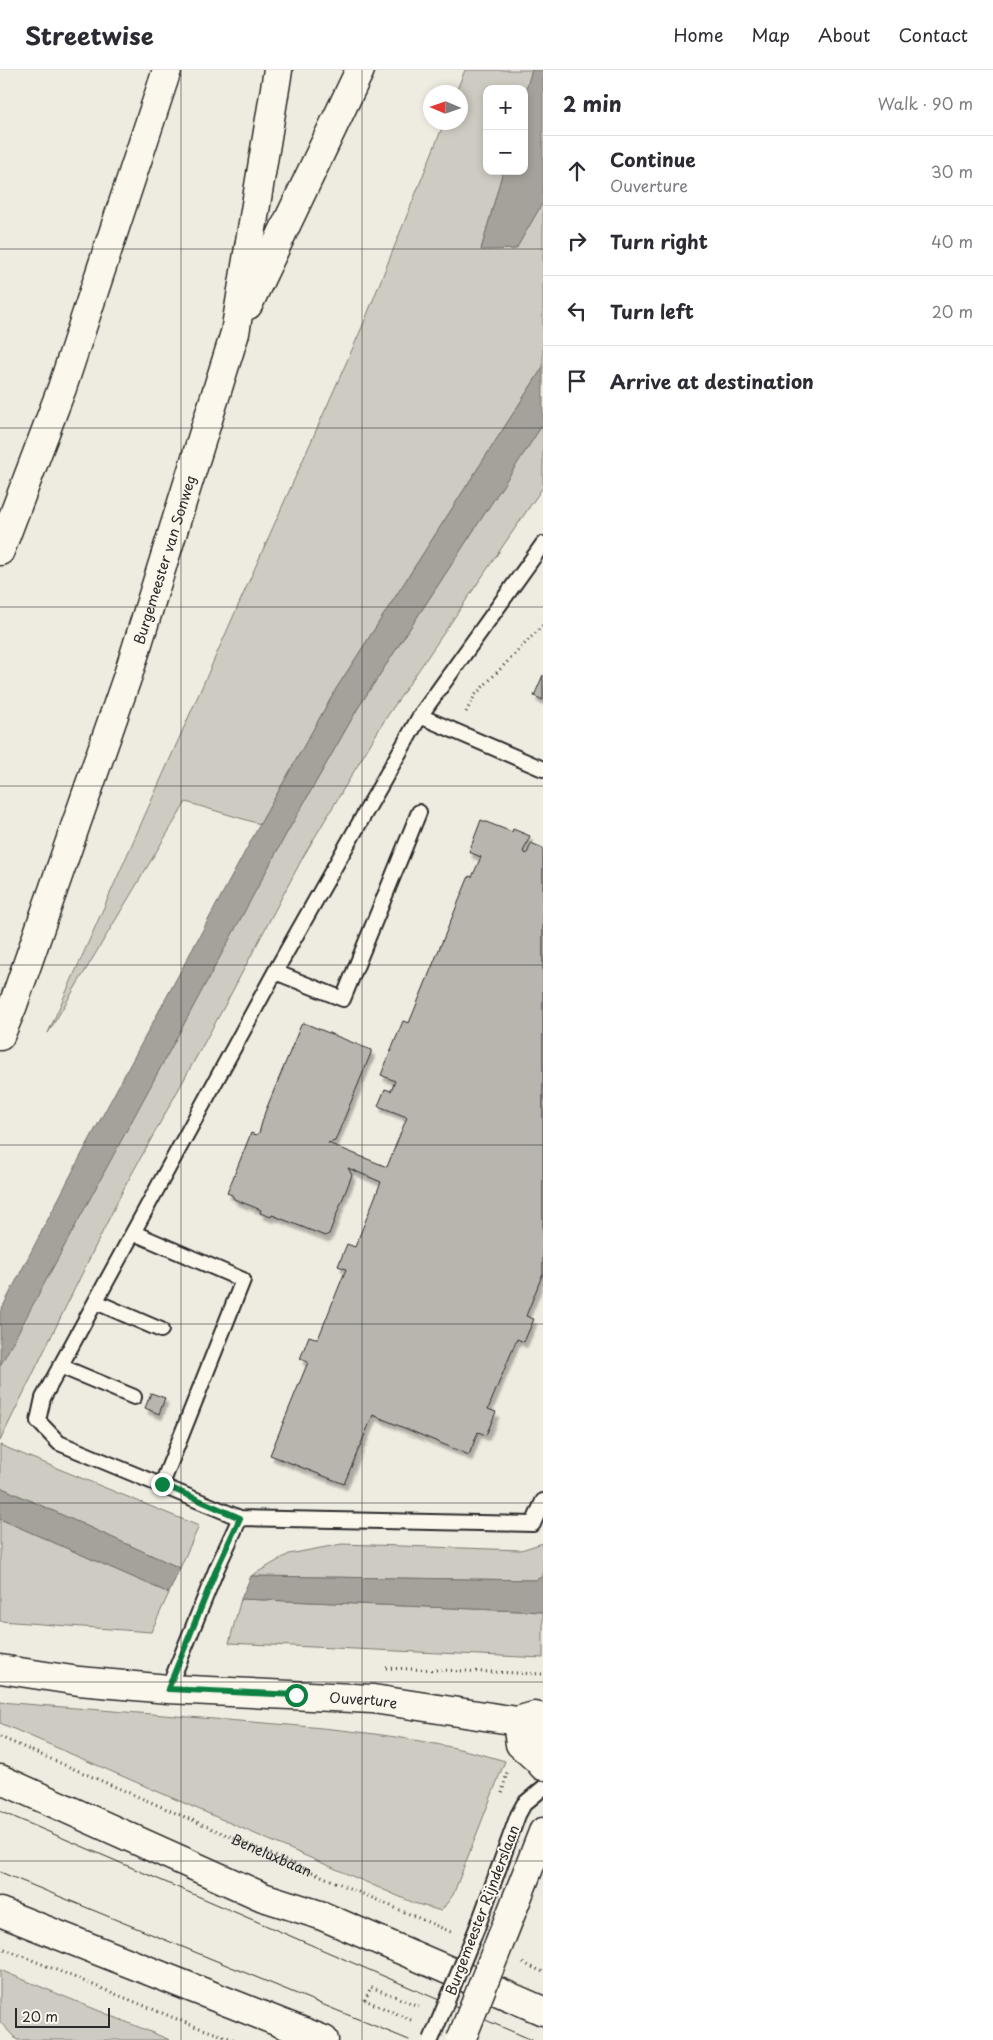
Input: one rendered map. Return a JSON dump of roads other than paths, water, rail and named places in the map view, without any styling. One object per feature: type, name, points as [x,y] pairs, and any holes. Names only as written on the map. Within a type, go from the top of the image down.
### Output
[{"type":"main road","points":[[0,551],[62,388],[167,70]]},
{"type":"main road","name":"Burgemeester van Sonweg","points":[[0,1036],[13,1005],[128,675],[235,333],[278,70]]},
{"type":"main road","points":[[235,333],[360,70]]},
{"type":"main road","name":"Ouverture","points":[[0,1670],[79,1681],[168,1689],[373,1699],[530,1719]]},
{"type":"main road","points":[[530,1719],[535,1737],[543,1740]]},
{"type":"main road","points":[[530,1719],[520,1744],[543,1766]]},
{"type":"main road","points":[[0,1779],[263,1897],[320,1915],[543,2011]]},
{"type":"main road","name":"Burgemeester Rijnderslaan","points":[[461,2040],[489,1933],[543,1832]]},
{"type":"main road","points":[[0,1912],[324,2040]]},
{"type":"lane","points":[[543,544],[420,716],[275,972],[60,1366],[43,1398],[38,1421],[59,1443],[162,1484],[240,1518],[533,1524],[543,1501]]},
{"type":"lane","points":[[420,716],[543,769]]},
{"type":"lane","points":[[275,972],[343,999],[419,812]]},
{"type":"lane","points":[[134,1232],[242,1280],[162,1484]]},
{"type":"lane","points":[[96,1302],[162,1330]]},
{"type":"lane","points":[[60,1366],[134,1397]]},
{"type":"lane","points":[[168,1689],[217,1568],[240,1518]]},
{"type":"lane","name":"Burgemeester Rijnderslaan","points":[[431,2040],[489,1933],[518,1815],[524,1804],[543,1788]]},
{"type":"tram line","points":[[0,1811],[532,2040]]},
{"type":"tram line","points":[[0,1872],[409,2040]]}]
